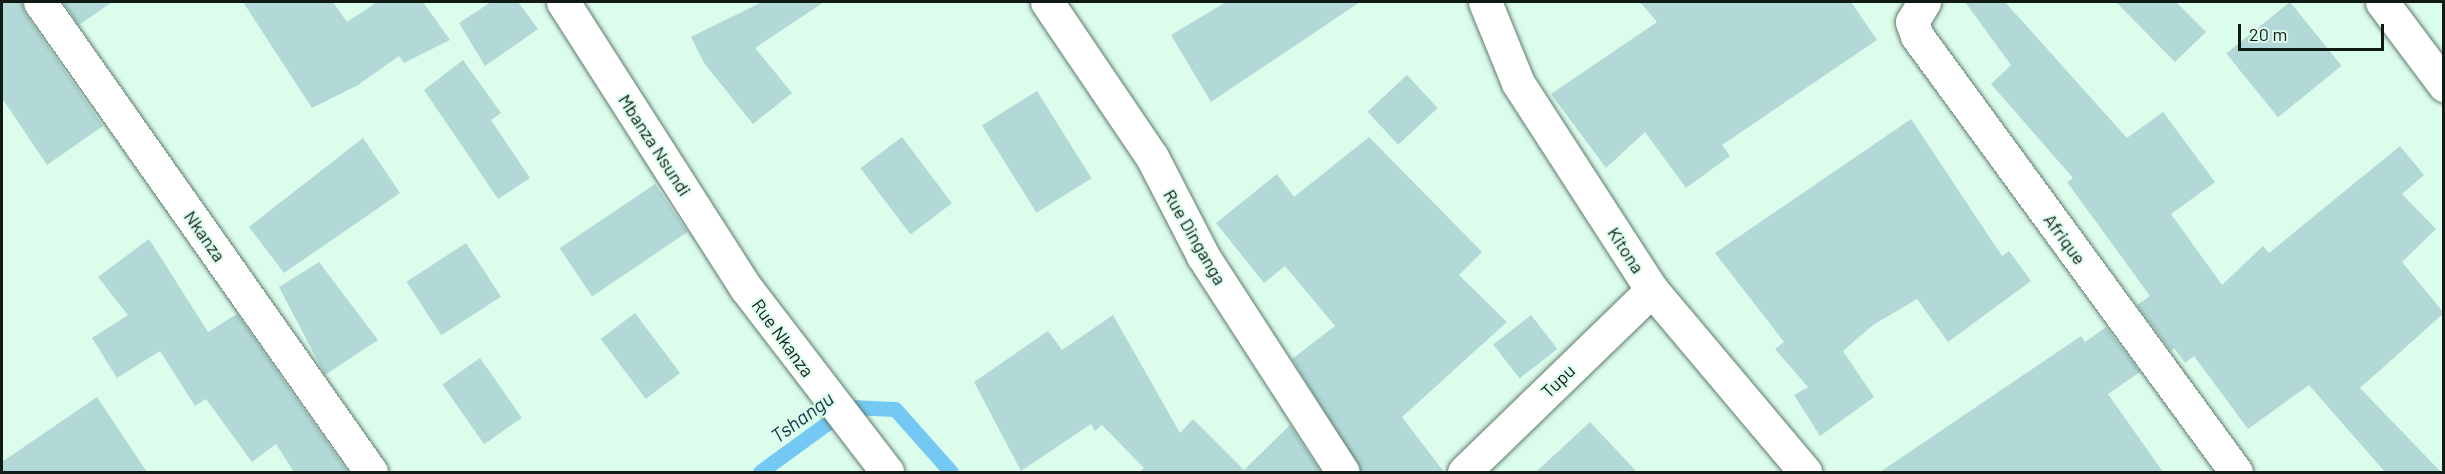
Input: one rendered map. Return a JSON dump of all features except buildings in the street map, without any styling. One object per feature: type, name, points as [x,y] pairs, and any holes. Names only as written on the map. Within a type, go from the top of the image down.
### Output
[{"type":"street","name":"Nkanza","points":[[40,2],[371,472]]},
{"type":"street","name":"Mbanza Nsundi","points":[[564,2],[746,288]]},
{"type":"street","name":"Rue Dinganga","points":[[1047,2],[1152,157],[1203,256],[1343,472]]},
{"type":"street","name":"Kitona","points":[[1485,2],[1518,83],[1652,290],[1805,472]]},
{"type":"street","name":"Afrique","points":[[1924,2],[1912,22],[1917,36],[2236,472]]},
{"type":"street","points":[[2382,2],[2444,86]]},
{"type":"street","name":"Rue Nkanza","points":[[746,288],[887,472]]},
{"type":"street","name":"Tupu","points":[[1464,472],[1652,290]]},
{"type":"waterway","name":"Tshangu","points":[[760,472],[849,407],[895,409],[951,472]]}]
